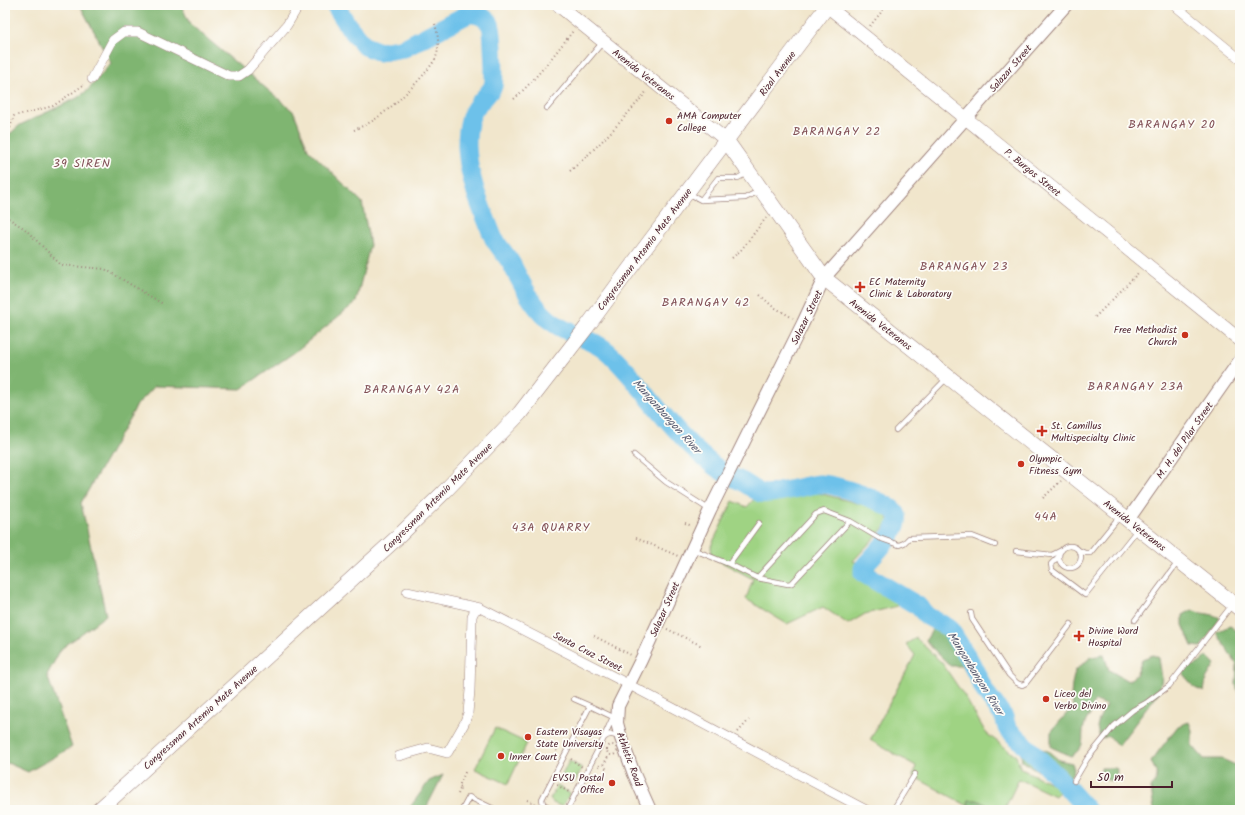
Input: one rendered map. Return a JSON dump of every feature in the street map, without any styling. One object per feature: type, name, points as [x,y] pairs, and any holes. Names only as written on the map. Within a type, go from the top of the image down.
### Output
[{"type":"main road","name":"Avenida Veteranos","points":[[558,5],[726,140],[824,278],[1236,606]]},
{"type":"main road","name":"P. Burgos Street","points":[[827,5],[1240,340]]},
{"type":"main road","name":"Rizal Avenue","points":[[726,140],[827,5]]},
{"type":"main road","points":[[736,154],[736,136],[742,120]]},
{"type":"main road","name":"Congressman Artemio Mate Avenue","points":[[100,810],[370,563],[443,494],[520,413],[586,328],[726,140]]},
{"type":"street","points":[[92,79],[113,40],[124,32],[138,32],[229,76],[239,76],[248,70],[287,25],[299,5]]},
{"type":"street","name":"Salazar Street","points":[[629,685],[720,487],[735,462],[824,278],[1066,5]]},
{"type":"street","points":[[1174,5],[1240,59]]},
{"type":"street","name":"M. H. del Pilar Street","points":[[1129,521],[1235,371],[1240,360]]},
{"type":"street","name":"Santa Cruz Street","points":[[407,592],[480,608],[866,810]]},
{"type":"street","points":[[399,756],[428,748],[448,752],[464,724],[469,703],[472,616],[475,610],[480,608]]},
{"type":"street","name":"Athletic Road","points":[[629,685],[616,711],[617,722],[634,774],[650,810]]},
{"type":"lane","points":[[547,108],[603,42]]},
{"type":"lane","points":[[701,200],[718,178],[738,178],[749,172]]},
{"type":"lane","points":[[687,192],[701,200],[745,198],[761,189]]},
{"type":"lane","points":[[896,430],[948,377]]},
{"type":"lane","points":[[634,455],[666,482],[710,510]]},
{"type":"lane","points":[[757,578],[816,514],[824,511],[850,521],[879,538],[899,545],[904,543],[909,538],[972,536],[995,544]]},
{"type":"lane","points":[[689,554],[729,564],[757,578],[784,584],[792,583],[850,521]]},
{"type":"lane","points":[[1016,551],[1052,555],[1065,548],[1072,547],[1085,554],[1090,553],[1129,521]]},
{"type":"lane","points":[[1062,550],[1059,556],[1051,564],[1052,570],[1085,597],[1129,521]]},
{"type":"lane","points":[[729,564],[759,523]]},
{"type":"lane","points":[[1059,556],[1060,563],[1066,567],[1073,568],[1079,564],[1080,557],[1078,550]]},
{"type":"lane","points":[[1135,620],[1179,560]]},
{"type":"lane","points":[[1074,781],[1087,759],[1114,726],[1133,710],[1169,686],[1236,606]]},
{"type":"lane","points":[[971,613],[972,619],[1010,675],[1017,683],[1022,685],[1026,683],[1071,624]]},
{"type":"lane","points":[[567,810],[616,711],[590,706],[574,699]]},
{"type":"lane","points":[[554,810],[543,804],[542,799],[590,706]]},
{"type":"lane","points":[[603,739],[610,734],[621,738]]},
{"type":"lane","points":[[893,810],[915,774]]},
{"type":"lane","points":[[462,810],[469,797],[496,810]]},
{"type":"path","points":[[864,35],[888,5]]},
{"type":"path","points":[[514,99],[545,67],[580,22]]},
{"type":"path","points":[[354,130],[378,118],[426,72],[436,57],[438,33],[435,24]]},
{"type":"path","points":[[5,143],[14,116],[53,106],[92,79]]},
{"type":"path","points":[[570,171],[586,158],[616,128],[654,82]]},
{"type":"path","points":[[732,258],[741,250],[766,217],[775,210]]},
{"type":"path","points":[[5,216],[25,229],[61,265],[105,269],[163,304]]},
{"type":"path","points":[[1095,317],[1140,271],[1144,262]]},
{"type":"path","points":[[760,295],[772,306],[803,323]]},
{"type":"path","points":[[1044,498],[1068,473]]},
{"type":"path","points":[[636,538],[689,554]]},
{"type":"path","points":[[656,625],[702,646]]},
{"type":"path","points":[[594,636],[641,660]]},
{"type":"path","points":[[732,739],[749,720]]},
{"type":"path","points":[[611,745],[614,746],[616,753],[614,755],[609,755],[606,751],[607,747],[611,745]]},
{"type":"path","points":[[552,748],[560,752]]},
{"type":"path","points":[[598,766],[604,764],[609,755]]},
{"type":"path","points":[[569,758],[583,768]]},
{"type":"path","points":[[604,764],[607,770]]},
{"type":"path","points":[[458,794],[461,787],[459,786],[466,770]]},
{"type":"path","points":[[561,775],[575,783]]},
{"type":"path","points":[[556,785],[571,793]]},
{"type":"green space","points":[[81,5],[181,5],[190,24],[294,112],[308,149],[362,202],[370,245],[356,302],[295,352],[241,389],[155,386],[137,405],[81,503],[106,615],[61,649],[47,675],[72,747],[28,772],[5,762],[5,138],[20,125],[77,98],[88,90],[111,63]]},
{"type":"green space","points":[[807,490],[884,510],[889,522],[853,561],[859,563],[868,558],[898,606],[865,614],[848,624],[823,607],[787,624],[746,599],[753,579],[712,557],[711,546],[733,501],[747,507],[756,497]]},
{"type":"green space","points":[[1192,610],[1220,618],[1201,647],[1192,646],[1183,625],[1183,615]]},
{"type":"green space","points":[[942,620],[950,624],[953,636],[968,662],[990,690],[990,701],[987,706],[962,666],[950,666],[926,640],[935,625]]},
{"type":"green space","points":[[1230,626],[1240,633],[1240,694],[1238,693],[1236,684],[1237,665],[1216,632]]},
{"type":"green space","points":[[916,638],[942,663],[965,697],[986,733],[1016,756],[1021,769],[1060,787],[1060,791],[1055,796],[1019,779],[1004,810],[989,810],[984,807],[968,806],[913,776],[916,766],[870,740],[915,655],[906,644]]},
{"type":"green space","points":[[1104,655],[1109,670],[1128,681],[1136,675],[1142,659],[1153,655],[1159,658],[1162,678],[1159,692],[1118,746],[1109,736],[1100,739],[1097,727],[1106,705],[1095,701],[1091,714],[1086,720],[1082,744],[1077,752],[1071,756],[1051,747],[1051,732],[1073,706],[1071,696],[1075,671],[1091,657]]},
{"type":"green space","points":[[1207,656],[1215,664],[1206,679],[1204,692],[1195,688],[1183,674],[1184,666],[1192,666],[1197,664]]},
{"type":"green space","points":[[1189,722],[1192,730],[1192,745],[1204,759],[1222,759],[1240,767],[1240,810],[1154,810],[1151,788],[1157,775],[1151,761],[1178,726]]},
{"type":"green space","name":"Inner Court","points":[[495,728],[527,743],[508,784],[475,769]]},
{"type":"green space","points":[[1019,743],[1048,751],[1059,760],[1072,763],[1074,769],[1067,784],[1052,779],[1022,761]]},
{"type":"green space","points":[[569,761],[582,768],[575,782],[562,775]]},
{"type":"green space","points":[[1101,768],[1117,769],[1116,781],[1107,780],[1101,775]]},
{"type":"green space","points":[[443,775],[425,810],[408,810],[429,781]]},
{"type":"green space","points":[[557,786],[570,793],[564,804],[561,806],[553,803],[550,799]]},
{"type":"green space","points":[[968,800],[977,800],[998,810],[969,810]]},
{"type":"waterway","name":"Mangonbangon River","points":[[335,5],[349,27],[365,46],[380,52],[404,48],[468,14],[480,16],[488,21],[492,35],[494,82],[491,89],[474,110],[470,120],[467,141],[469,165],[476,192],[493,237],[511,263],[535,305],[548,319],[561,328],[595,343],[613,356],[681,435],[708,461],[726,474],[765,494],[819,484],[836,487],[872,499],[883,504],[896,513],[896,526],[892,534],[863,568],[863,573],[918,606],[927,616],[949,628],[970,661],[986,693],[1004,717],[1007,728],[1059,778],[1087,810]]},
{"type":"place","name":"AMA Computer College","points":[[669,121]]},
{"type":"place","name":"EC Maternity Clinic & Laboratory","points":[[860,287]]},
{"type":"place","name":"Free Methodist Church","points":[[1185,335]]},
{"type":"place","name":"St. Camillus Multispecialty Clinic","points":[[1042,431]]},
{"type":"place","name":"Olympic Fitness Gym","points":[[1021,464]]},
{"type":"place","name":"Divine Word Hospital","points":[[1079,636]]},
{"type":"place","name":"Liceo del Verbo Divino","points":[[1046,699]]},
{"type":"place","name":"Eastern Visayas State University","points":[[528,737]]},
{"type":"place","name":"Inner Court","points":[[501,756]]},
{"type":"place","name":"EVSU Postal Office","points":[[612,783]]},
{"type":"district","name":"BARANGAY 20","points":[[1172,124]]},
{"type":"district","name":"BARANGAY 22","points":[[837,131]]},
{"type":"district","name":"39 SIREN","points":[[82,163]]},
{"type":"district","name":"BARANGAY 23","points":[[964,266]]},
{"type":"district","name":"BARANGAY 42","points":[[706,302]]},
{"type":"district","name":"BARANGAY 23A","points":[[1136,386]]},
{"type":"district","name":"BARANGAY 42A","points":[[412,389]]},
{"type":"district","name":"44A","points":[[1046,516]]},
{"type":"district","name":"43A QUARRY","points":[[551,527]]}]
